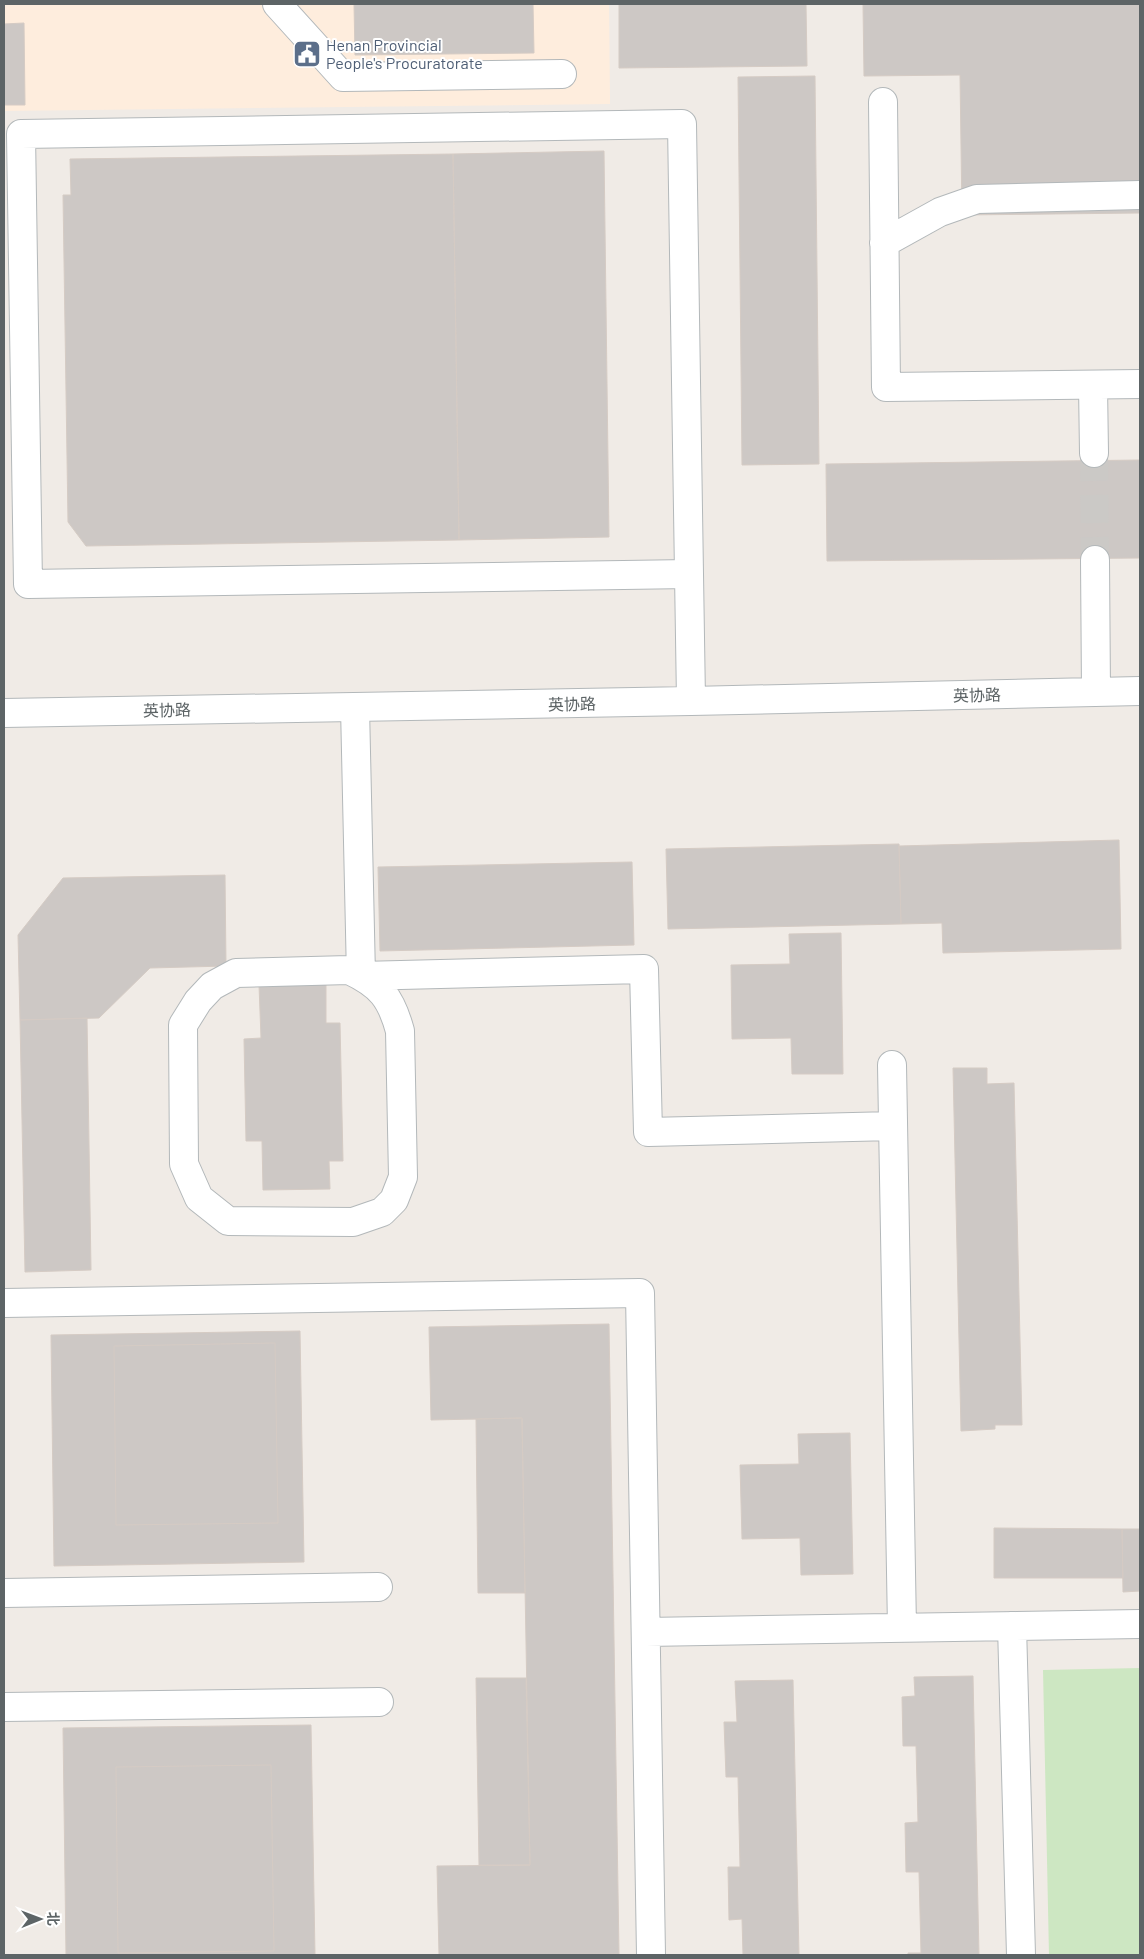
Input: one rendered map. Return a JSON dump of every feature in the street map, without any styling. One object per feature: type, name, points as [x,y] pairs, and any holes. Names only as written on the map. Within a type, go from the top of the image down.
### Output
[{"type":"street","points":[[277,4],[343,77],[562,74]]},
{"type":"street","points":[[883,102],[886,387],[1140,384]]},
{"type":"street","points":[[688,574],[28,584],[12,134],[682,124],[691,702]]},
{"type":"street","points":[[884,243],[940,212],[977,199],[1140,195]]},
{"type":"street","points":[[1093,385],[1094,453]]},
{"type":"street","points":[[1095,560],[1096,692]]},
{"type":"street","name":"英协路","points":[[4,713],[691,702],[1140,691]]},
{"type":"street","points":[[355,707],[361,976]]},
{"type":"street","points":[[361,976],[383,992],[394,1009],[400,1031],[403,1177],[394,1200],[382,1212],[353,1222],[228,1221],[200,1198],[184,1164],[183,1025],[198,1001],[212,986],[236,973],[349,970],[361,976],[644,969],[648,1132],[893,1126]]},
{"type":"street","points":[[892,1065],[902,1628]]},
{"type":"street","points":[[4,1302],[640,1293],[651,1955]]},
{"type":"street","points":[[4,1593],[378,1587]]},
{"type":"street","points":[[646,1632],[1140,1624]]},
{"type":"street","points":[[1012,1626],[1021,1955]]},
{"type":"street","points":[[4,1707],[380,1702]]},
{"type":"shaded area","name":"Henan Provincial People's Procuratorate","points":[[4,4],[609,4],[610,104],[4,111]]},
{"type":"green space","points":[[1140,1668],[1140,1955],[1049,1955],[1043,1670]]},
{"type":"building","points":[[354,4],[533,4],[534,53],[355,55]]},
{"type":"building","points":[[619,4],[806,4],[807,66],[619,68]]},
{"type":"building","points":[[863,4],[1140,4],[1140,213],[962,215],[960,75],[864,76]]},
{"type":"building","points":[[24,23],[25,105],[4,105],[4,24]]},
{"type":"building","points":[[815,76],[819,464],[742,465],[738,77]]},
{"type":"building","points":[[604,151],[609,537],[459,540],[453,154]]},
{"type":"building","points":[[453,154],[459,540],[86,546],[68,522],[63,195],[71,195],[70,159]]},
{"type":"building","points":[[1140,460],[1140,558],[827,561],[826,464]]},
{"type":"building","points":[[1119,840],[1121,949],[943,953],[942,923],[901,924],[899,846]]},
{"type":"building","points":[[899,844],[901,924],[668,929],[666,849]]},
{"type":"building","points":[[632,862],[634,945],[380,951],[378,867]]},
{"type":"building","points":[[225,875],[226,966],[150,968],[99,1018],[20,1020],[18,935],[63,878]]},
{"type":"building","points":[[841,933],[843,1074],[792,1074],[791,1038],[732,1039],[731,965],[790,964],[789,934]]},
{"type":"building","points":[[326,984],[326,1023],[340,1023],[343,1161],[329,1161],[330,1189],[263,1190],[262,1141],[246,1141],[244,1039],[261,1038],[259,985]]},
{"type":"building","points":[[87,1018],[91,1270],[25,1272],[20,1020]]},
{"type":"building","points":[[953,1068],[987,1068],[987,1084],[1014,1083],[1022,1425],[995,1425],[995,1429],[961,1431]]},
{"type":"building","points":[[609,1324],[619,1954],[439,1955],[437,1866],[530,1865],[522,1418],[431,1420],[429,1327]]},
{"type":"building","points":[[300,1331],[304,1562],[54,1566],[51,1335]]},
{"type":"building","points":[[275,1343],[278,1523],[116,1525],[114,1346]]},
{"type":"building","points":[[522,1418],[525,1593],[478,1593],[476,1419]]},
{"type":"building","points":[[850,1433],[853,1574],[801,1575],[800,1538],[742,1539],[740,1465],[799,1464],[798,1434]]},
{"type":"building","points":[[994,1528],[1122,1529],[1123,1578],[994,1578]]},
{"type":"building","points":[[1122,1529],[1140,1529],[1140,1591],[1123,1592]]},
{"type":"building","points":[[973,1676],[979,1955],[908,1955],[908,1953],[921,1953],[919,1872],[906,1872],[905,1823],[918,1822],[916,1746],[903,1746],[902,1697],[915,1696],[914,1677]]},
{"type":"building","points":[[476,1678],[526,1678],[530,1865],[479,1865]]},
{"type":"building","points":[[793,1680],[799,1955],[743,1955],[742,1919],[729,1920],[728,1867],[740,1867],[738,1777],[726,1777],[724,1722],[737,1722],[735,1681]]},
{"type":"building","points":[[311,1725],[315,1955],[66,1955],[63,1728]]},
{"type":"building","points":[[271,1765],[274,1951],[118,1953],[116,1767]]},
{"type":"tunnel","points":[[1094,453],[1095,560]]},
{"type":"place","name":"Henan Provincial People's Procuratorate","points":[[307,54]]}]
